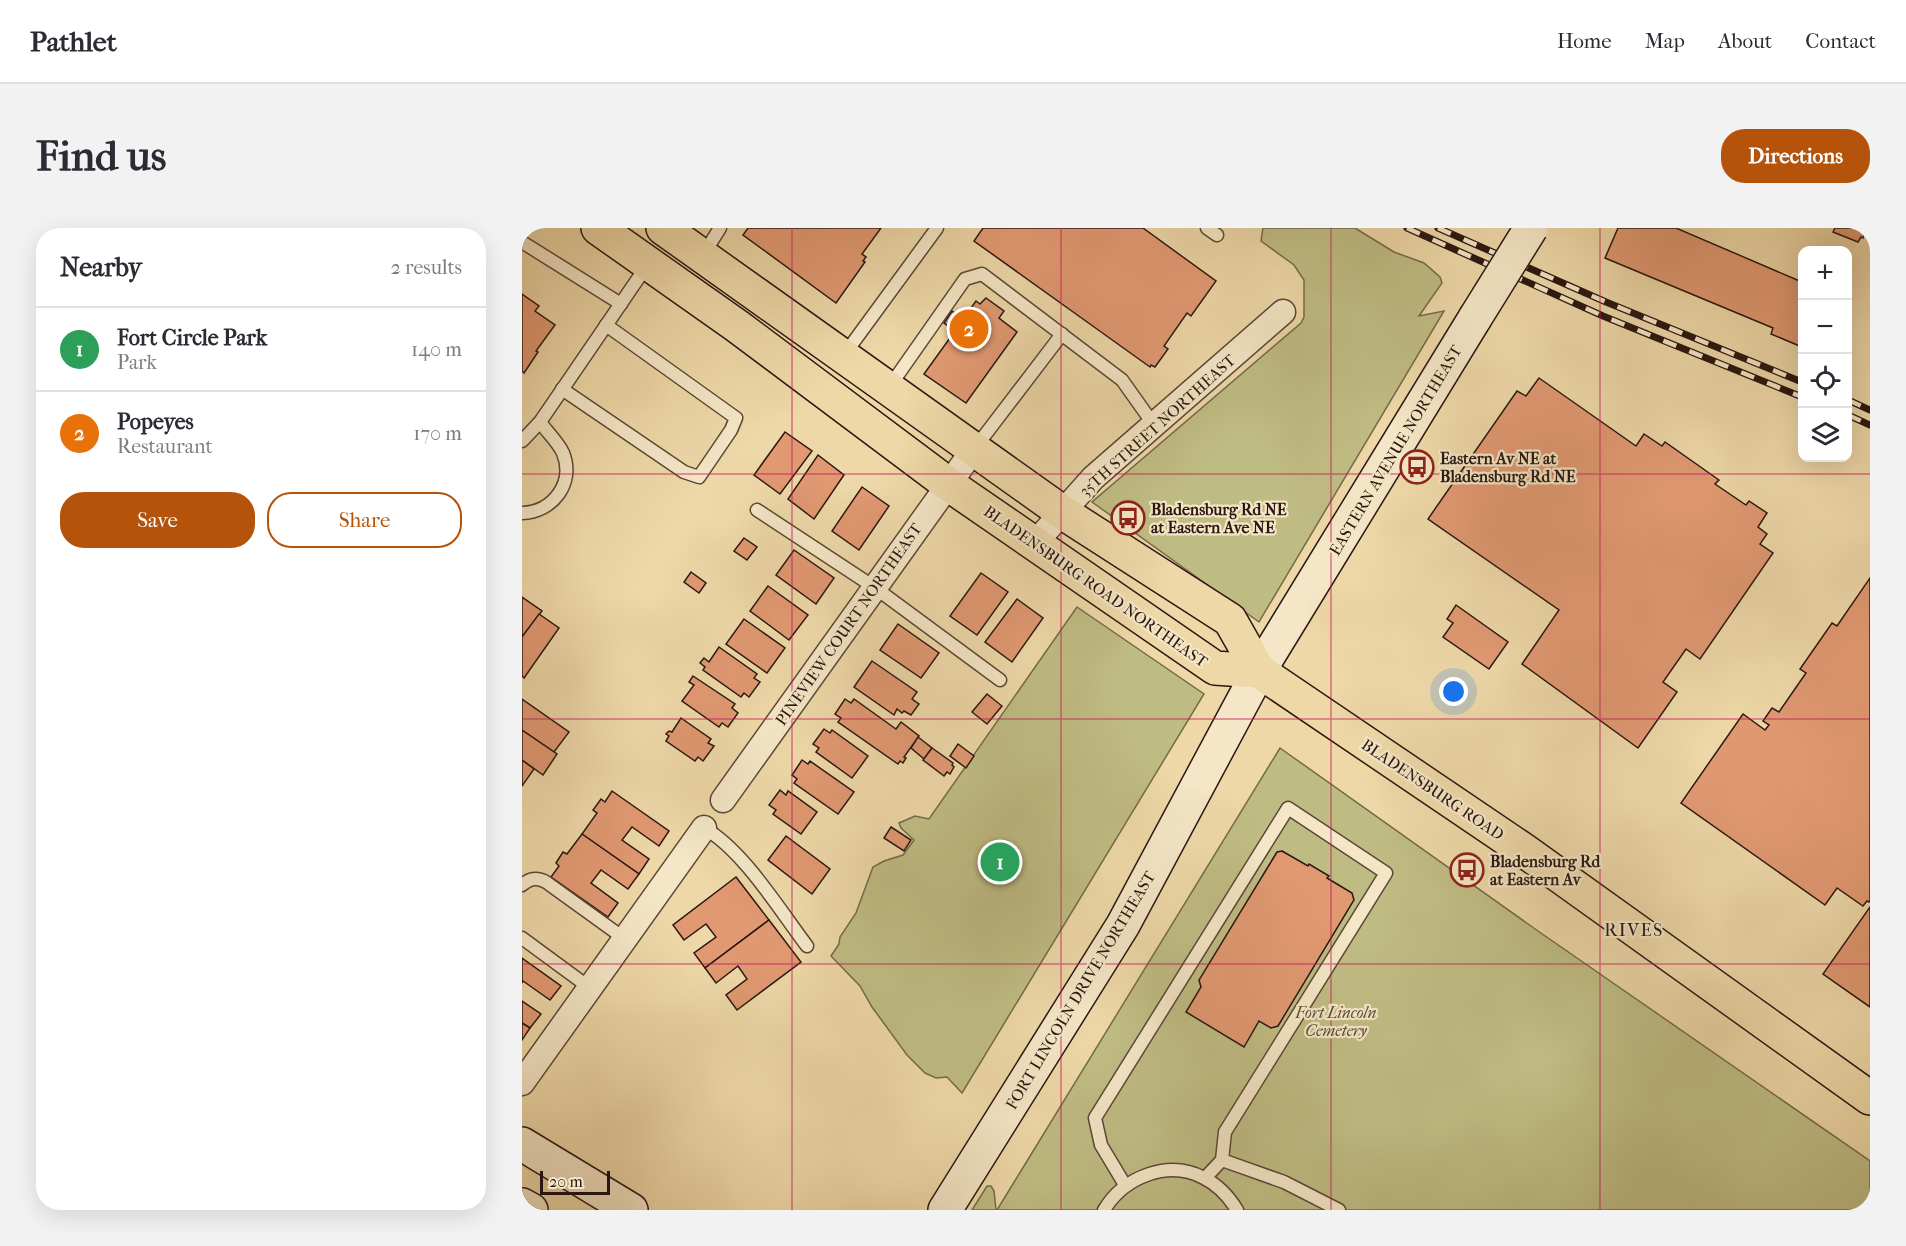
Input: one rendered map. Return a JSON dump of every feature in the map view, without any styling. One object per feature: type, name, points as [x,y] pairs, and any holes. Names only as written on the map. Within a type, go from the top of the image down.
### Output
[{"type":"main road","name":"BLADENSBURG ROAD NORTHEAST","points":[[598,228],[948,483],[1215,668],[1258,671]]},
{"type":"main road","points":[[663,228],[1062,512],[1230,620],[1258,671]]},
{"type":"main road","points":[[821,389],[843,356]]},
{"type":"main road","name":"BLADENSBURG ROAD","points":[[1258,671],[1522,849],[1870,1098]]},
{"type":"street","name":"EASTERN AVENUE NORTHEAST","points":[[1258,671],[1531,228]]},
{"type":"street","name":"35TH STREET NORTHEAST","points":[[1035,543],[1093,478],[1283,312]]},
{"type":"street","name":"PINEVIEW COURT NORTHEAST","points":[[723,801],[974,449]]},
{"type":"street","name":"FORT LINCOLN DRIVE NORTHEAST","points":[[945,1210],[1123,925],[1258,671]]},
{"type":"street","points":[[522,1083],[704,828]]},
{"type":"street","points":[[522,1144],[632,1210]]},
{"type":"street","points":[[522,1205],[531,1210]]},
{"type":"lane","points":[[702,256],[720,228]]},
{"type":"lane","points":[[843,356],[937,228]]},
{"type":"lane","points":[[522,242],[621,304]]},
{"type":"lane","points":[[522,441],[540,422],[648,263]]},
{"type":"lane","points":[[889,388],[965,279],[982,274],[1122,380],[1154,425]]},
{"type":"lane","points":[[562,389],[684,472],[699,477],[731,430],[736,418],[606,325]]},
{"type":"lane","points":[[974,449],[1062,334]]},
{"type":"lane","points":[[522,513],[546,507],[559,495],[564,485],[567,468],[562,452],[540,422]]},
{"type":"lane","points":[[758,510],[874,587],[1000,680]]},
{"type":"lane","points":[[1125,1185],[1101,1146],[1095,1118],[1288,808],[1386,873],[1225,1132],[1222,1161],[1205,1178]]},
{"type":"lane","points":[[704,828],[718,836],[735,853],[807,945]]},
{"type":"lane","points":[[522,885],[527,880],[538,878],[546,882],[625,939]]},
{"type":"lane","points":[[522,938],[590,988]]},
{"type":"lane","points":[[1222,1161],[1284,1182],[1339,1210]]},
{"type":"lane","points":[[1104,1210],[1110,1199],[1125,1185],[1147,1174],[1170,1170],[1189,1172],[1205,1178],[1224,1192],[1237,1210]]},
{"type":"green space","points":[[1263,228],[1355,228],[1394,252],[1424,263],[1440,277],[1442,283],[1419,316],[1444,311],[1259,622],[1092,502],[1301,323],[1304,317],[1304,280],[1294,265],[1261,241]]},
{"type":"green space","points":[[1077,607],[1204,694],[962,1093],[947,1077],[936,1078],[925,1073],[907,1055],[872,1007],[860,986],[831,956],[856,913],[873,867],[903,855],[914,840],[901,828],[899,823],[915,816],[929,819]]},
{"type":"green space","name":"Fort Lincoln Cemetery","points":[[1280,748],[1538,931],[1870,1161],[1870,1210],[997,1210]]},
{"type":"green space","points":[[987,1186],[991,1186],[994,1191],[996,1210],[972,1210]]},
{"type":"building","points":[[748,228],[881,228],[862,254],[866,257],[863,261],[865,262],[836,303],[743,235]]},
{"type":"building","points":[[983,228],[1143,228],[1216,281],[1191,316],[1187,313],[1164,346],[1168,349],[1155,367],[1151,365],[1150,367],[974,241]]},
{"type":"building","points":[[1618,228],[1676,228],[1798,280],[1798,345],[1771,334],[1773,328],[1605,258]]},
{"type":"building","points":[[1835,228],[1867,228],[1863,238],[1861,237],[1858,242],[1833,232]]},
{"type":"building","points":[[522,294],[539,306],[535,311],[555,325],[536,351],[538,352],[524,373],[522,371]]},
{"type":"building","points":[[986,298],[1004,311],[999,318],[1017,332],[966,403],[924,374],[955,331],[944,323],[952,311],[963,319],[976,301],[980,304]]},
{"type":"building","points":[[1539,378],[1636,446],[1644,434],[1662,446],[1665,442],[1719,480],[1715,484],[1746,505],[1749,501],[1767,513],[1758,527],[1767,534],[1760,544],[1773,553],[1700,659],[1686,649],[1663,682],[1677,692],[1638,748],[1522,664],[1559,610],[1428,519],[1517,391],[1526,396]]},
{"type":"building","points":[[785,432],[812,451],[780,494],[754,475]]},
{"type":"building","points":[[818,455],[844,475],[814,519],[788,499]]},
{"type":"building","points":[[862,487],[889,506],[859,550],[832,531]]},
{"type":"building","points":[[744,538],[757,547],[747,560],[734,551]]},
{"type":"building","points":[[794,550],[834,578],[816,604],[776,575]]},
{"type":"building","points":[[691,572],[706,583],[699,593],[684,582]]},
{"type":"building","points":[[981,573],[1008,592],[977,635],[950,616]]},
{"type":"building","points":[[1870,578],[1870,900],[1863,906],[1837,888],[1825,905],[1681,803],[1743,714],[1765,730],[1769,725],[1763,721],[1772,708],[1779,712],[1806,673],[1800,669],[1832,623],[1837,626]]},
{"type":"building","points":[[768,586],[808,615],[789,640],[750,611]]},
{"type":"building","points":[[522,597],[542,611],[522,637]]},
{"type":"building","points":[[1017,599],[1043,618],[1012,662],[985,642]]},
{"type":"building","points":[[1456,605],[1508,642],[1489,669],[1443,637],[1453,623],[1447,619]]},
{"type":"building","points":[[539,614],[559,628],[524,678],[522,676],[522,637]]},
{"type":"building","points":[[744,619],[785,648],[767,673],[726,644]]},
{"type":"building","points":[[898,624],[939,653],[921,678],[880,650]]},
{"type":"building","points":[[719,647],[757,674],[754,678],[760,682],[749,697],[744,693],[741,697],[703,670],[705,667],[700,663],[704,658],[709,662]]},
{"type":"building","points":[[872,661],[917,692],[912,699],[919,704],[911,715],[897,709],[894,715],[854,687]]},
{"type":"building","points":[[693,676],[735,704],[732,708],[738,713],[728,727],[722,723],[719,727],[682,701],[694,685],[689,682]]},
{"type":"building","points":[[987,694],[1002,706],[987,724],[972,712]]},
{"type":"building","points":[[522,699],[569,732],[554,752],[522,730]]},
{"type":"building","points":[[845,699],[851,703],[854,699],[896,729],[901,722],[919,736],[904,757],[906,758],[903,763],[900,761],[898,764],[838,722],[841,718],[835,714]]},
{"type":"building","points":[[681,718],[711,739],[708,743],[714,746],[703,761],[698,757],[695,761],[666,741],[669,736],[666,734],[669,731],[672,732]]},
{"type":"building","points":[[824,729],[830,733],[832,730],[868,756],[852,778],[816,752],[819,748],[813,744]]},
{"type":"building","points":[[522,730],[557,754],[543,775],[522,760]]},
{"type":"building","points":[[918,737],[932,748],[924,759],[911,748]]},
{"type":"building","points":[[958,744],[974,756],[966,768],[950,756]]},
{"type":"building","points":[[932,748],[953,763],[954,767],[950,774],[947,772],[944,776],[923,760]]},
{"type":"building","points":[[522,760],[534,769],[522,786]]},
{"type":"building","points":[[802,760],[808,764],[810,761],[854,792],[838,814],[794,783],[797,779],[792,775]]},
{"type":"building","points":[[780,790],[786,795],[788,791],[817,812],[801,834],[773,814],[776,810],[769,805]]},
{"type":"building","points":[[612,791],[669,831],[659,846],[632,827],[622,840],[649,859],[639,874],[582,834],[597,813],[593,810],[601,799],[605,802]]},
{"type":"building","points":[[891,827],[911,840],[904,851],[884,838]]},
{"type":"building","points":[[582,834],[639,874],[628,889],[601,870],[591,883],[618,903],[608,917],[551,877],[559,866],[556,863],[563,852],[567,854]]},
{"type":"building","points":[[786,836],[830,869],[812,894],[768,860]]},
{"type":"building","points":[[1282,851],[1329,876],[1327,878],[1352,893],[1354,900],[1278,1026],[1271,1028],[1259,1021],[1244,1047],[1186,1012],[1201,987],[1199,980],[1277,852]]},
{"type":"building","points":[[736,877],[769,920],[705,968],[694,953],[716,937],[706,924],[684,940],[673,925]]},
{"type":"building","points":[[1870,907],[1870,1007],[1823,974]]},
{"type":"building","points":[[769,920],[801,962],[737,1010],[726,995],[747,979],[738,966],[716,983],[705,968]]},
{"type":"building","points":[[522,958],[561,986],[550,1000],[523,981],[522,983]]},
{"type":"building","points":[[522,1001],[541,1014],[530,1028],[522,1023]]},
{"type":"building","points":[[522,1023],[530,1028],[522,1040]]},
{"type":"railway","points":[[1407,228],[1603,316],[1798,395]]},
{"type":"railway","points":[[1438,228],[1606,302],[1798,380]]},
{"type":"railway","points":[[1852,402],[1870,410]]},
{"type":"railway","points":[[1852,417],[1870,425]]},
{"type":"place","name":"Popeyes","points":[[969,329]]},
{"type":"place","name":"Eastern Av NE at Bladensburg Rd NE","points":[[1417,467]]},
{"type":"place","name":"Bladensburg Rd NE at Eastern Ave NE","points":[[1128,518]]},
{"type":"place","name":"Fort Circle Park","points":[[1000,862]]},
{"type":"place","name":"Bladensburg Rd at Eastern Av","points":[[1467,870]]},
{"type":"district","name":"RIVES","points":[[1634,930]]}]
